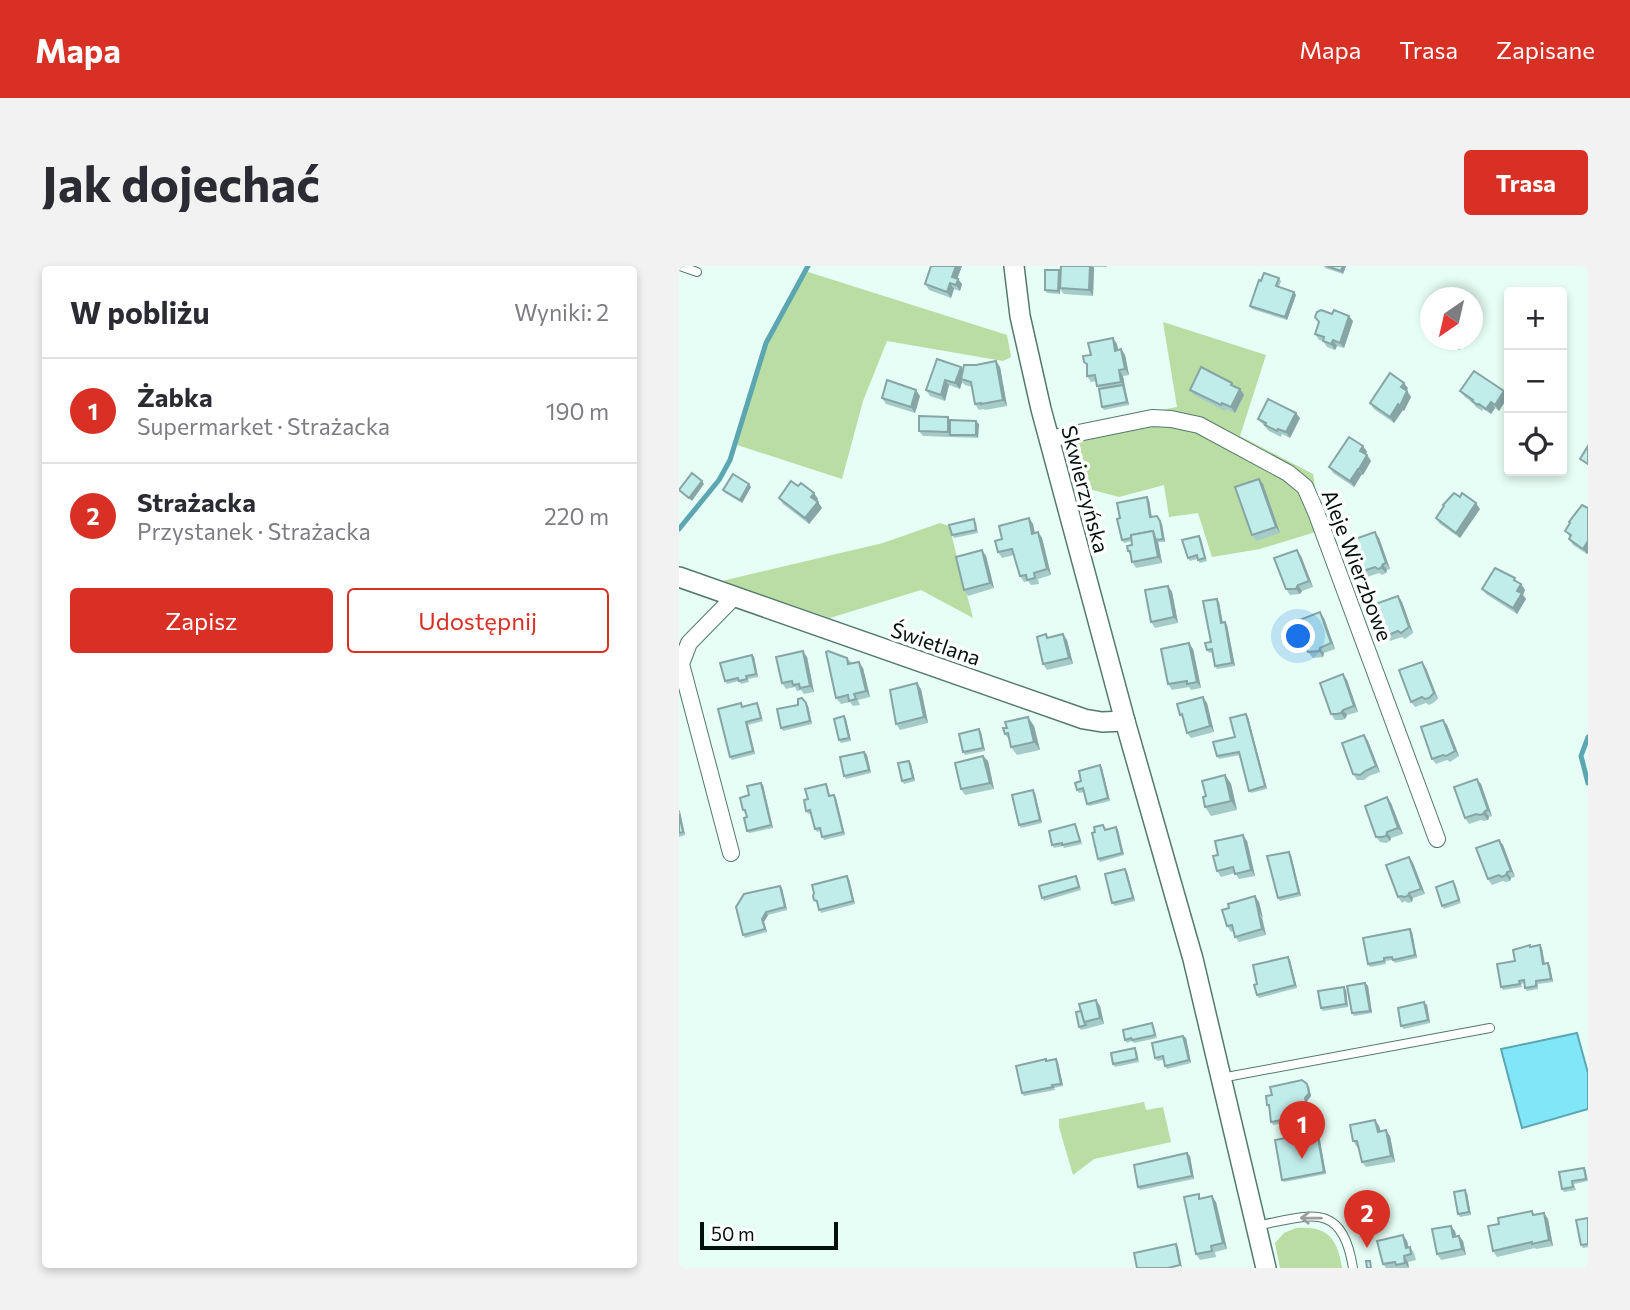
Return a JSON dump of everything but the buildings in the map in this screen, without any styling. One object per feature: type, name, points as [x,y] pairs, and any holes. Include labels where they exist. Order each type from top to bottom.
[{"type":"street","name":"Skwierzyńska","points":[[1014,266],[1020,316],[1049,439],[1193,959],[1266,1268]]},
{"type":"street","name":"Aleje Wierzbowe","points":[[1049,439],[1152,418],[1171,419],[1199,425],[1288,474],[1305,487],[1321,523],[1437,839]]},
{"type":"street","name":"Świetlana","points":[[679,577],[1084,719],[1102,722],[1125,721]]},
{"type":"street","points":[[731,853],[681,664],[689,643],[735,596]]},
{"type":"lane","points":[[680,266],[697,272]]},
{"type":"lane","points":[[1221,1078],[1490,1028]]},
{"type":"lane","points":[[1256,1226],[1311,1216],[1326,1219],[1343,1233],[1353,1268]]},
{"type":"green space","points":[[805,271],[1007,335],[1011,357],[1003,361],[887,341],[863,401],[842,479],[737,445],[766,348]]},
{"type":"green space","points":[[1163,322],[1266,355],[1240,436],[1313,474],[1322,530],[1260,549],[1212,557],[1198,513],[1169,517],[1164,485],[1119,497],[1078,486],[1067,428],[1177,407]]},
{"type":"green space","points":[[940,523],[949,526],[973,618],[921,590],[830,618],[722,581],[883,543]]},
{"type":"green space","points":[[1144,1102],[1146,1110],[1163,1107],[1171,1142],[1094,1159],[1073,1175],[1059,1119]]},
{"type":"green space","points":[[1296,1228],[1316,1229],[1329,1236],[1337,1249],[1342,1268],[1280,1268],[1275,1243],[1284,1233]]},
{"type":"water","points":[[1577,1033],[1588,1073],[1588,1109],[1522,1128],[1501,1049]]},
{"type":"waterway","points":[[679,529],[719,480],[730,460],[766,343],[808,266]]},
{"type":"waterway","points":[[1588,737],[1581,756],[1588,783]]},
{"type":"place","name":"Żabka","points":[[1302,1159]]},
{"type":"place","name":"Strażacka","points":[[1367,1248]]}]
